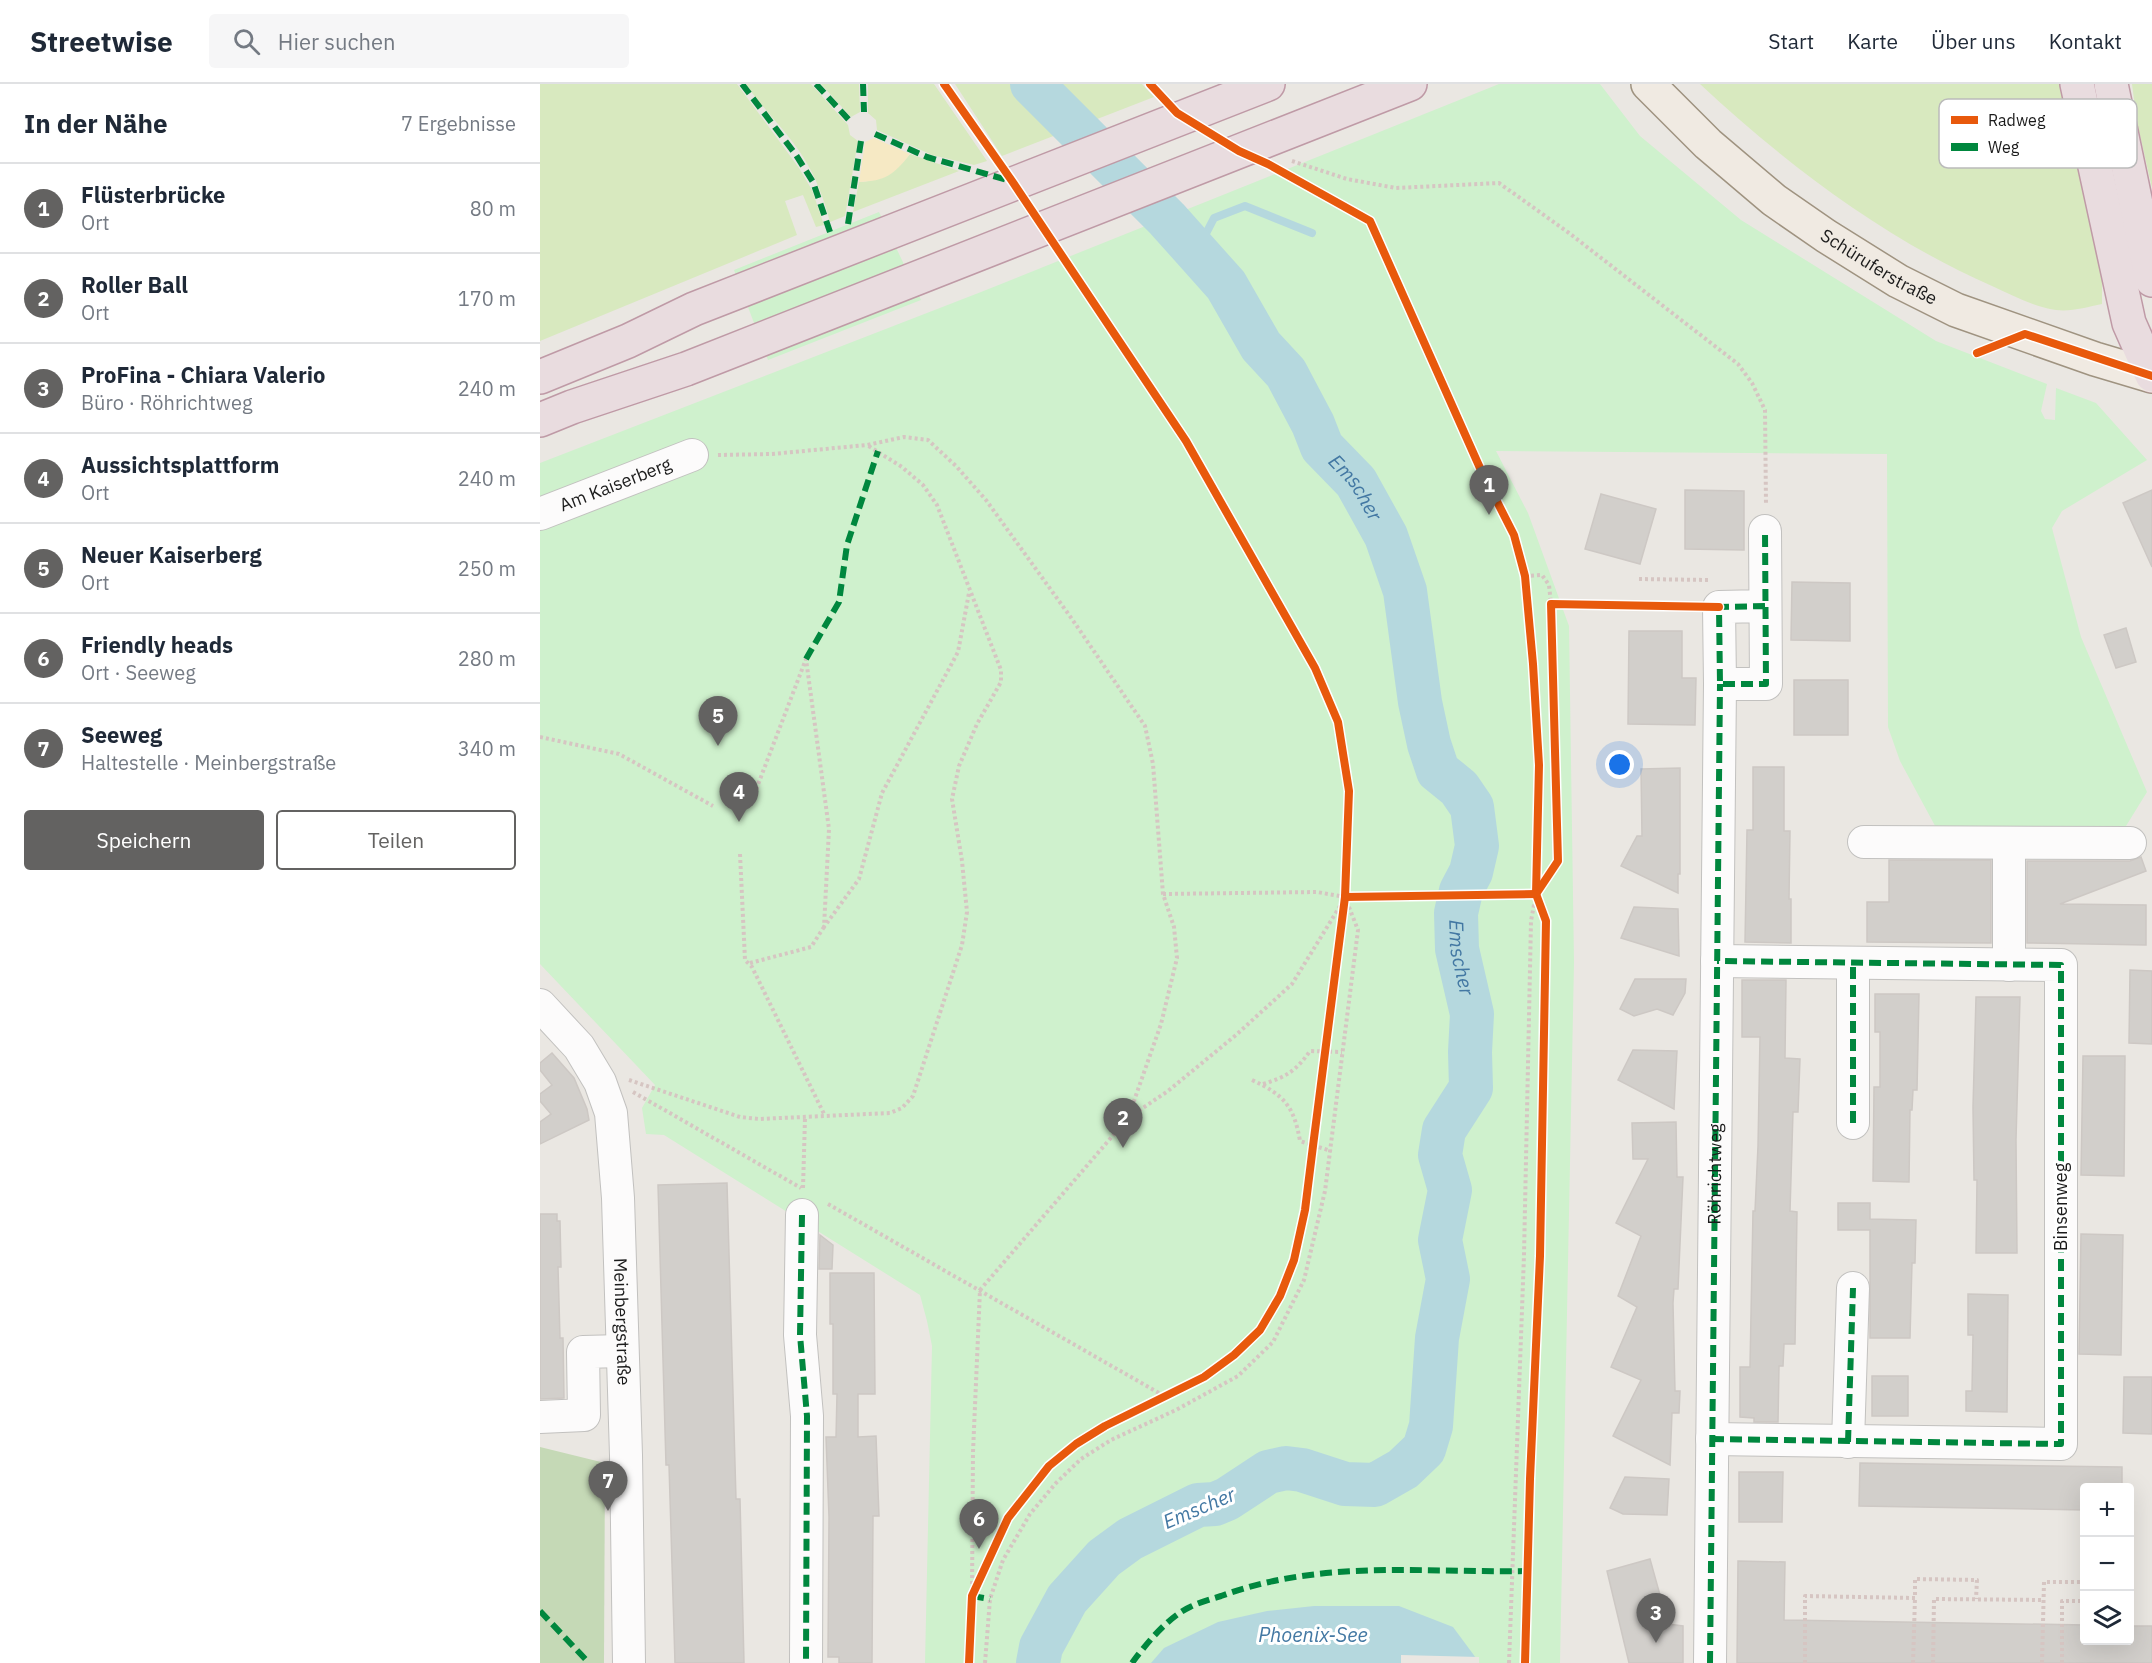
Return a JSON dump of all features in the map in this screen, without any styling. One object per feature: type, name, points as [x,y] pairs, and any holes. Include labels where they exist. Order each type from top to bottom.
[{"type":"highway","points":[[540,377],[628,341],[694,309],[1268,84]]},
{"type":"highway","points":[[540,420],[686,369],[1410,84]]},
{"type":"highway","points":[[2077,84],[2080,99]]},
{"type":"highway","points":[[2111,84],[2114,99]]},
{"type":"highway","points":[[2095,168],[2129,323],[2152,376]]},
{"type":"highway","points":[[2129,168],[2152,280]]},
{"type":"main road","name":"Schüruferstraße","points":[[1648,84],[1708,144],[1774,200],[1898,281],[1956,310],[2095,359],[2152,376]]},
{"type":"street","name":"Am Kaiserberg","points":[[540,514],[693,455]]},
{"type":"street","points":[[1720,684],[1766,684],[1765,531]]},
{"type":"street","name":"Röhrichtweg","points":[[1710,1663],[1719,607],[1765,606]]},
{"type":"street","points":[[1864,842],[2130,843]]},
{"type":"street","points":[[2009,844],[2010,965]]},
{"type":"street","name":"Binsenweg","points":[[1712,1439],[2061,1444],[2061,965],[1717,962]]},
{"type":"street","points":[[1853,963],[1853,1123]]},
{"type":"street","name":"Meinbergstraße","points":[[540,1005],[579,1047],[600,1082],[611,1113],[618,1198],[626,1455],[628,1663]]},
{"type":"street","points":[[803,1203],[800,1335],[807,1416],[806,1663]]},
{"type":"street","points":[[1848,1442],[1852,1288]]},
{"type":"street","points":[[540,1417],[584,1415],[583,1352],[622,1352]]},
{"type":"path","points":[[1290,161],[1347,179],[1396,188],[1498,183],[1569,233],[1738,364],[1752,383],[1765,410],[1765,531]]},
{"type":"path","points":[[693,455],[772,453],[867,445],[904,437],[928,440],[956,466],[986,500],[1072,619],[1145,726],[1153,764],[1163,894],[1174,927],[1177,958],[1161,1024],[1128,1118]]},
{"type":"path","points":[[626,1079],[740,1117],[759,1119],[890,1113],[902,1108],[913,1096],[963,945],[968,912],[952,799],[959,766],[977,724],[1001,682],[1001,670],[937,505],[922,485],[902,467],[867,445]]},
{"type":"path","points":[[1522,566],[1526,587]]},
{"type":"path","points":[[1525,576],[1542,575],[1549,585],[1551,604]]},
{"type":"path","points":[[1640,579],[1710,580],[1710,589]]},
{"type":"path","points":[[750,963],[811,947],[859,879],[882,794],[958,652],[970,593]]},
{"type":"path","points":[[754,795],[806,659],[828,829],[824,927]]},
{"type":"path","points":[[540,737],[620,754],[712,806]]},
{"type":"path","points":[[740,854],[745,960],[750,963],[825,1116]]},
{"type":"path","points":[[1509,1663],[1524,1256],[1531,921],[1536,883]]},
{"type":"path","points":[[1163,894],[1317,892],[1345,897]]},
{"type":"path","points":[[1536,894],[1543,912]]},
{"type":"path","points":[[1343,916],[1345,897]]},
{"type":"path","points":[[985,1663],[990,1599],[1003,1560],[1030,1514],[1056,1483],[1082,1459],[1111,1440],[1176,1410],[1238,1376],[1273,1342],[1304,1280],[1325,1191],[1358,930],[1345,897]]},
{"type":"path","points":[[971,1606],[973,1452],[980,1290],[1128,1118],[1168,1091],[1236,1035],[1292,984],[1345,897]]},
{"type":"path","points":[[1323,1063],[1326,1040]]},
{"type":"path","points":[[1261,1085],[1284,1078],[1300,1065],[1310,1051],[1342,1052]]},
{"type":"path","points":[[1252,1080],[1274,1091],[1289,1107],[1300,1141],[1331,1151]]},
{"type":"path","points":[[631,1091],[647,1102]]},
{"type":"path","points":[[803,1203],[805,1118]]},
{"type":"path","points":[[1312,1156],[1315,1134]]},
{"type":"path","points":[[980,1290],[1166,1397]]},
{"type":"path","points":[[1156,1402],[1175,1392]]},
{"type":"path","points":[[972,1596],[981,1577]]},
{"type":"path","points":[[1913,1663],[1915,1579],[1977,1580],[1976,1599]]},
{"type":"path","points":[[2042,1663],[2044,1582],[2080,1582]]},
{"type":"path","points":[[1805,1663],[1805,1596],[1914,1598]]},
{"type":"path","points":[[1933,1663],[1934,1599],[2043,1600]]},
{"type":"path","points":[[2062,1663],[2062,1600],[2080,1601]]},
{"type":"green space","points":[[540,84],[737,84],[799,168],[812,190],[824,225],[816,227],[803,195],[785,201],[797,235],[540,341]]},
{"type":"green space","points":[[746,84],[811,84],[848,125],[850,135],[858,141],[845,216],[830,222],[819,188],[808,165],[797,147]]},
{"type":"green space","points":[[821,84],[859,84],[860,112],[851,117]]},
{"type":"green space","points":[[868,84],[934,84],[987,161],[974,165],[932,155],[877,130],[876,120],[868,113]]},
{"type":"green space","points":[[955,84],[1142,84],[1154,97],[1002,156]]},
{"type":"green space","points":[[1499,84],[1600,84],[1640,136],[1741,220],[1936,341],[2047,384],[2041,411],[2045,419],[2055,420],[2056,388],[2096,403],[2147,460],[2062,511],[2052,528],[2081,637],[2147,792],[2126,826],[1940,835],[1900,761],[1888,727],[1887,454],[1496,451],[1528,513],[1569,626],[1574,963],[1560,1663],[925,1663],[932,1346],[920,1295],[664,1135],[646,1134],[642,1108],[655,1085],[540,964],[540,463],[981,292]]},
{"type":"green space","points":[[1700,84],[2061,84],[2064,99],[1939,99],[1939,168],[2079,168],[2102,278],[2102,304],[2079,309],[2056,310],[2015,297],[1952,267],[1913,246],[1838,197],[1802,171]]},
{"type":"green space","points":[[2132,84],[2152,84],[2152,188],[2137,122],[2137,99],[2134,99]]},
{"type":"green space","points":[[910,154],[959,171],[853,212],[859,182],[875,180],[888,174]]},
{"type":"green space","points":[[879,212],[921,300],[768,360],[734,270]]},
{"type":"green space","points":[[540,1447],[605,1463],[604,1663],[540,1663]]},
{"type":"sand","points":[[874,138],[910,154],[894,172],[876,180],[859,182],[865,142]]},
{"type":"water","name":"Phoenix-See","points":[[1314,1606],[1399,1606],[1453,1627],[1476,1658],[1476,1663],[1151,1663],[1164,1648],[1218,1622],[1267,1611]]},
{"type":"pier","points":[[1401,1655],[1479,1657],[1479,1663],[1401,1663]]},
{"type":"building","points":[[1685,490],[1744,491],[1744,550],[1685,549]]},
{"type":"building","points":[[2152,490],[2152,567],[2123,503]]},
{"type":"building","points":[[1601,494],[1656,509],[1640,564],[1585,549]]},
{"type":"building","points":[[1792,582],[1850,583],[1850,641],[1791,640]]},
{"type":"building","points":[[2126,628],[2136,662],[2116,668],[2104,635]]},
{"type":"building","points":[[1629,631],[1682,631],[1682,678],[1696,678],[1695,725],[1628,724]]},
{"type":"building","points":[[1794,680],[1848,680],[1848,735],[1794,735]]},
{"type":"building","points":[[1753,767],[1784,767],[1784,831],[1790,831],[1791,943],[1745,942],[1747,830],[1753,830]]},
{"type":"building","points":[[1680,768],[1678,893],[1621,866],[1637,836],[1642,836],[1641,769]]},
{"type":"building","points":[[2141,857],[2146,871],[2060,904],[2146,905],[2146,945],[2027,943],[2027,861],[2130,861]]},
{"type":"building","points":[[1889,860],[1991,860],[1991,943],[1867,942],[1867,902],[1889,902]]},
{"type":"building","points":[[1634,907],[1678,909],[1679,956],[1621,938]]},
{"type":"building","points":[[2130,970],[2152,971],[2152,1044],[2129,1043]]},
{"type":"building","points":[[1635,979],[1686,979],[1685,993],[1673,1015],[1657,1009],[1634,1016],[1620,1009]]},
{"type":"building","points":[[1742,980],[1786,980],[1785,1058],[1800,1059],[1798,1112],[1793,1112],[1790,1211],[1797,1212],[1795,1344],[1784,1344],[1783,1366],[1779,1366],[1778,1422],[1754,1422],[1754,1418],[1740,1417],[1740,1367],[1750,1367],[1760,1037],[1742,1037]]},
{"type":"building","points":[[1875,994],[1919,994],[1917,1090],[1913,1090],[1912,1110],[1910,1110],[1909,1182],[1873,1181],[1874,1087],[1880,1087],[1880,1032],[1875,1032]]},
{"type":"building","points":[[1976,997],[2020,997],[2016,1140],[2017,1253],[1976,1253],[1977,1180],[1974,1180],[1973,1107]]},
{"type":"building","points":[[1633,1050],[1677,1051],[1674,1109],[1618,1080]]},
{"type":"building","points":[[552,1053],[574,1078],[587,1109],[589,1120],[540,1144],[540,1122],[551,1114],[540,1101],[540,1094],[552,1085],[540,1070],[540,1063]]},
{"type":"building","points":[[2083,1056],[2125,1056],[2124,1176],[2081,1175]]},
{"type":"building","points":[[1676,1122],[1677,1177],[1683,1177],[1678,1289],[1674,1289],[1673,1303],[1675,1391],[1680,1391],[1679,1413],[1672,1413],[1670,1465],[1613,1436],[1641,1380],[1611,1367],[1637,1307],[1618,1296],[1641,1236],[1616,1223],[1648,1159],[1633,1159],[1632,1123]]},
{"type":"building","points":[[727,1183],[736,1499],[740,1499],[744,1663],[675,1663],[669,1465],[666,1465],[658,1185]]},
{"type":"building","points":[[1838,1203],[1870,1203],[1870,1219],[1916,1220],[1915,1263],[1912,1263],[1910,1338],[1870,1338],[1870,1230],[1838,1230]]},
{"type":"building","points":[[540,1214],[557,1214],[557,1221],[560,1221],[561,1267],[558,1267],[564,1398],[540,1399]]},
{"type":"building","points":[[2081,1234],[2123,1235],[2121,1355],[2079,1354]]},
{"type":"building","points":[[820,1235],[833,1245],[832,1269],[819,1269]]},
{"type":"building","points":[[830,1273],[874,1273],[875,1394],[858,1394],[858,1437],[876,1436],[879,1516],[873,1516],[872,1663],[839,1663],[839,1657],[828,1657],[829,1517],[826,1437],[836,1437],[837,1394],[833,1394]]},
{"type":"building","points":[[1968,1294],[2008,1295],[2007,1412],[1966,1411],[1966,1391],[1972,1391],[1973,1335],[1968,1335]]},
{"type":"building","points":[[1872,1376],[1908,1376],[1908,1416],[1872,1416]]},
{"type":"building","points":[[2124,1377],[2152,1377],[2152,1434],[2123,1433]]},
{"type":"building","points":[[1860,1463],[2122,1467],[2122,1483],[2080,1483],[2080,1510],[1859,1506]]},
{"type":"building","points":[[1739,1472],[1783,1472],[1782,1522],[1739,1522]]},
{"type":"building","points":[[1625,1477],[1669,1479],[1667,1515],[1623,1514],[1610,1508]]},
{"type":"building","points":[[1650,1559],[1668,1624],[1683,1626],[1683,1663],[1629,1663],[1607,1571]]},
{"type":"building","points":[[1738,1561],[1785,1562],[1784,1620],[2080,1625],[2080,1645],[2134,1645],[2134,1626],[2152,1626],[2152,1663],[1737,1663]]},
{"type":"waterway","name":"Emscher","points":[[1032,84],[1167,219],[1226,285],[1261,346],[1286,373],[1313,424],[1322,447],[1356,482],[1386,536],[1405,591],[1420,702],[1429,744],[1438,771],[1459,788],[1472,807],[1477,846],[1471,872],[1461,891],[1456,913],[1457,949],[1472,1014],[1471,1088],[1444,1130],[1440,1155],[1450,1190],[1440,1240],[1448,1279],[1437,1338],[1431,1426],[1424,1449],[1403,1469],[1375,1485],[1345,1484],[1302,1470],[1286,1468],[1268,1472],[1227,1499],[1215,1504],[1198,1505],[1130,1539],[1104,1558],[1067,1599],[1041,1647],[1038,1663]]},
{"type":"waterway","points":[[1197,251],[1214,218],[1245,206],[1312,233]]},
{"type":"marked path","points":[[742,84],[796,155],[813,182],[830,232]]},
{"type":"marked path","points":[[816,84],[849,120]]},
{"type":"marked path","points":[[863,84],[864,112]]},
{"type":"marked path","points":[[875,134],[927,157],[1011,181]]},
{"type":"marked path","points":[[848,224],[861,141]]},
{"type":"marked path","points":[[806,659],[839,602],[847,545],[878,451]]},
{"type":"marked path","points":[[1765,531],[1766,684],[1720,684],[1719,607],[1765,606]]},
{"type":"marked path","points":[[1710,1663],[1720,684]]},
{"type":"marked path","points":[[1712,1439],[2061,1444],[2061,965],[1717,961]]},
{"type":"marked path","points":[[1853,963],[1853,1123]]},
{"type":"marked path","points":[[802,1215],[800,1335],[807,1416],[806,1663]]},
{"type":"marked path","points":[[1848,1442],[1853,1288]]},
{"type":"marked path","points":[[1132,1663],[1158,1632],[1182,1611],[1202,1602],[1259,1584],[1335,1572],[1373,1570],[1527,1571]]},
{"type":"marked path","points":[[972,1596],[990,1599]]},
{"type":"marked path","points":[[540,1611],[589,1663]]},
{"type":"cycle path","points":[[944,84],[1012,181],[1186,441],[1315,668],[1338,722],[1349,791],[1345,897],[1305,1210],[1294,1260],[1280,1296],[1260,1330],[1234,1355],[1204,1377],[1105,1426],[1076,1444],[1049,1466],[1008,1518],[972,1596],[969,1663]]},
{"type":"cycle path","points":[[1150,84],[1177,113],[1239,151],[1268,164],[1370,221],[1480,468],[1514,535],[1525,576],[1539,765],[1536,894],[1546,921],[1540,1256],[1525,1663]]},
{"type":"cycle path","points":[[1977,353],[2025,334],[2152,376]]},
{"type":"cycle path","points":[[1536,894],[1558,861],[1551,604],[1719,607]]},
{"type":"cycle path","points":[[1345,897],[1536,894]]},
{"type":"place","name":"Flüsterbrücke","points":[[1489,515]]},
{"type":"place","name":"Neuer Kaiserberg","points":[[718,746]]},
{"type":"place","name":"Aussichtsplattform","points":[[739,822]]},
{"type":"place","name":"Roller Ball","points":[[1123,1148]]},
{"type":"place","name":"Seeweg","points":[[608,1511]]},
{"type":"place","name":"Friendly heads","points":[[979,1549]]},
{"type":"place","name":"ProFina - Chiara Valerio","points":[[1656,1643]]}]
